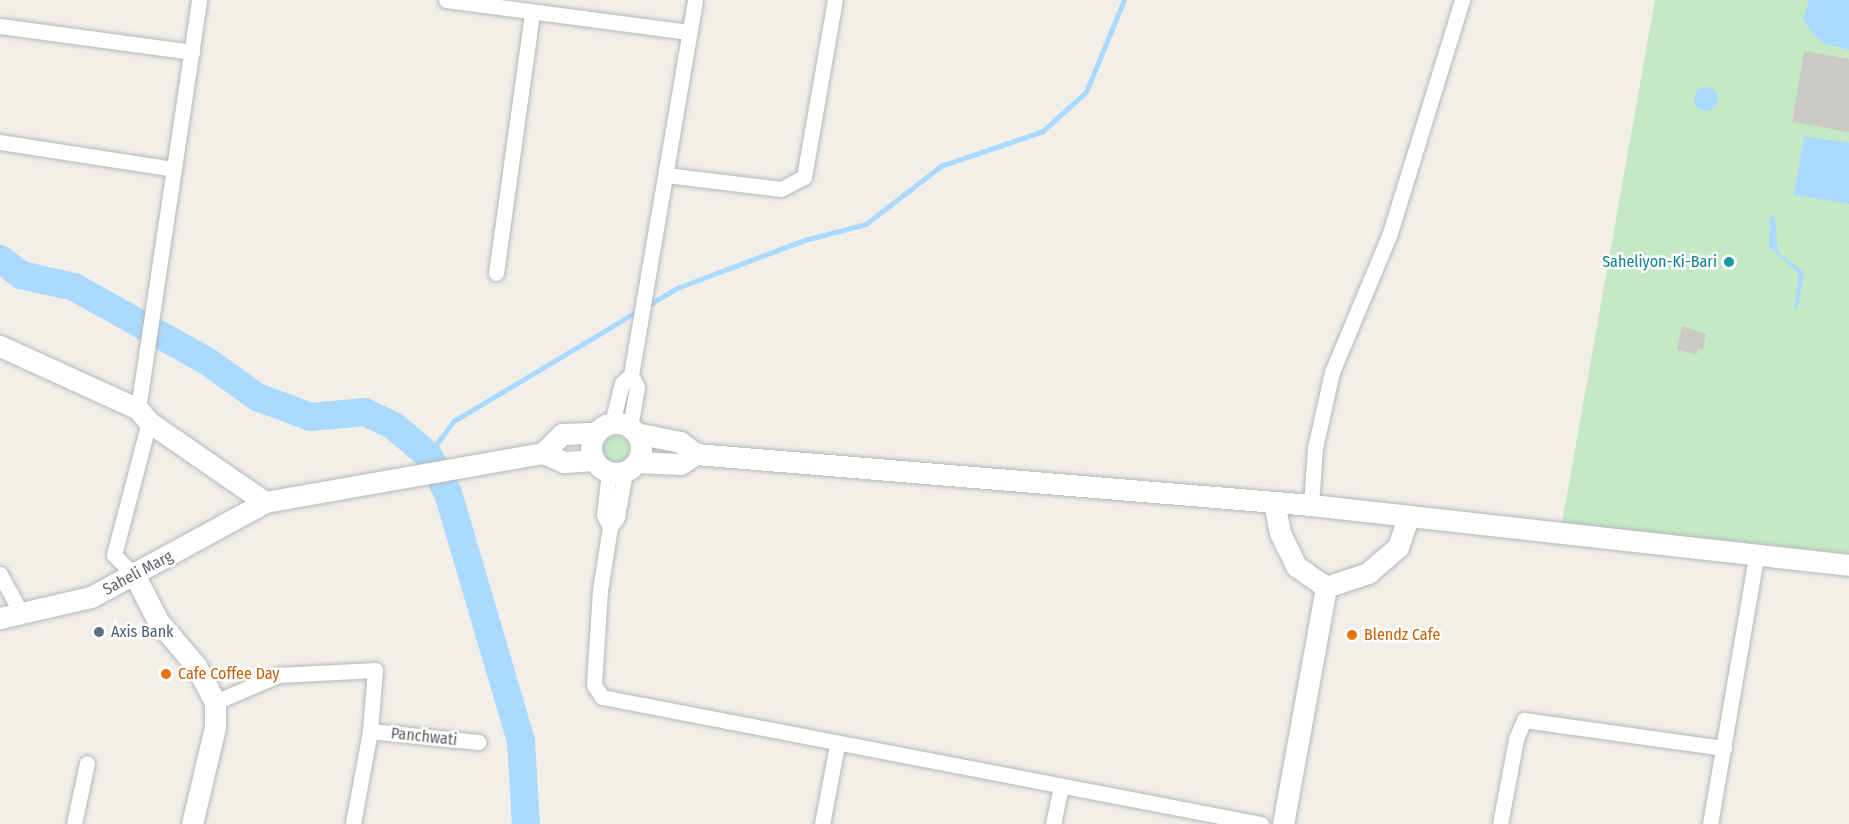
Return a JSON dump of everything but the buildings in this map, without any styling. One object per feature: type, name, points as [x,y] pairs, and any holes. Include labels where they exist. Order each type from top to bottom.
[{"type":"main road","points":[[0,346],[142,408],[265,502]]},
{"type":"main road","points":[[616,466],[642,447],[619,429]]},
{"type":"main road","points":[[616,466],[591,446],[619,429]]},
{"type":"main road","points":[[696,454],[680,464],[616,466],[564,462],[543,453],[562,434],[619,429],[680,442],[696,454],[1311,505],[1408,518],[1757,553],[1849,565]]},
{"type":"main road","name":"Saheli Marg","points":[[0,618],[91,597],[135,576],[265,502],[479,462],[543,453]]},
{"type":"main road","points":[[1274,502],[1280,533],[1296,566],[1326,587]]},
{"type":"main road","points":[[1326,587],[1368,573],[1398,547],[1408,518]]},
{"type":"main road","points":[[135,576],[158,621],[196,666],[215,702],[215,727],[192,824]]},
{"type":"main road","points":[[1284,824],[1326,587]]},
{"type":"street","points":[[135,576],[114,555],[142,408],[199,0]]},
{"type":"street","points":[[446,0],[532,14],[689,32]]},
{"type":"street","points":[[619,429],[637,387],[631,375],[695,0]]},
{"type":"street","points":[[666,175],[781,189],[804,177],[835,0]]},
{"type":"street","points":[[1311,505],[1315,448],[1332,372],[1389,236],[1462,0]]},
{"type":"street","points":[[496,273],[532,14]]},
{"type":"street","points":[[0,26],[192,52]]},
{"type":"street","points":[[0,142],[174,169]]},
{"type":"street","points":[[616,466],[617,517],[610,527],[600,590],[594,684],[602,697],[837,745],[1261,824]]},
{"type":"street","points":[[1710,824],[1757,553]]},
{"type":"street","points":[[0,574],[21,613]]},
{"type":"street","name":"Panchwati","points":[[215,702],[279,675],[375,670],[370,731],[353,824]]},
{"type":"street","points":[[1500,824],[1516,739],[1524,720],[1724,748]]},
{"type":"street","name":"Panchwati","points":[[370,731],[478,742]]},
{"type":"street","points":[[822,824],[837,745]]},
{"type":"street","points":[[74,824],[87,764]]},
{"type":"street","points":[[1053,824],[1061,786]]},
{"type":"green space","name":"Saheliyon-Ki-Bari","points":[[1655,0],[1849,0],[1849,554],[1562,523]]},
{"type":"green space","points":[[616,436],[625,440],[629,449],[625,458],[616,462],[607,458],[603,449],[607,440]]},
{"type":"water","points":[[1809,0],[1849,0],[1849,50],[1823,43],[1812,33],[1803,19]]},
{"type":"water","points":[[1706,87],[1715,90],[1718,99],[1715,108],[1706,111],[1697,108],[1694,99],[1697,90]]},
{"type":"water","points":[[1804,136],[1849,143],[1849,204],[1794,195]]},
{"type":"water","points":[[1770,216],[1775,217],[1778,252],[1804,272],[1798,309],[1794,309],[1799,274],[1769,247]]},
{"type":"waterway","points":[[648,305],[677,288],[805,240],[866,224],[941,166],[1043,131],[1086,92],[1124,0]]},
{"type":"waterway","points":[[0,259],[21,275],[74,287],[207,361],[257,397],[311,417],[365,412],[394,426],[428,455],[448,493],[521,741],[526,824]]},
{"type":"waterway","points":[[428,455],[454,421],[638,311]]},
{"type":"place","name":"Saheliyon-Ki-Bari","points":[[1729,262]]},
{"type":"place","name":"Axis Bank","points":[[99,632]]},
{"type":"place","name":"Blendz Cafe","points":[[1352,635]]},
{"type":"place","name":"Cafe Coffee Day","points":[[166,674]]}]
